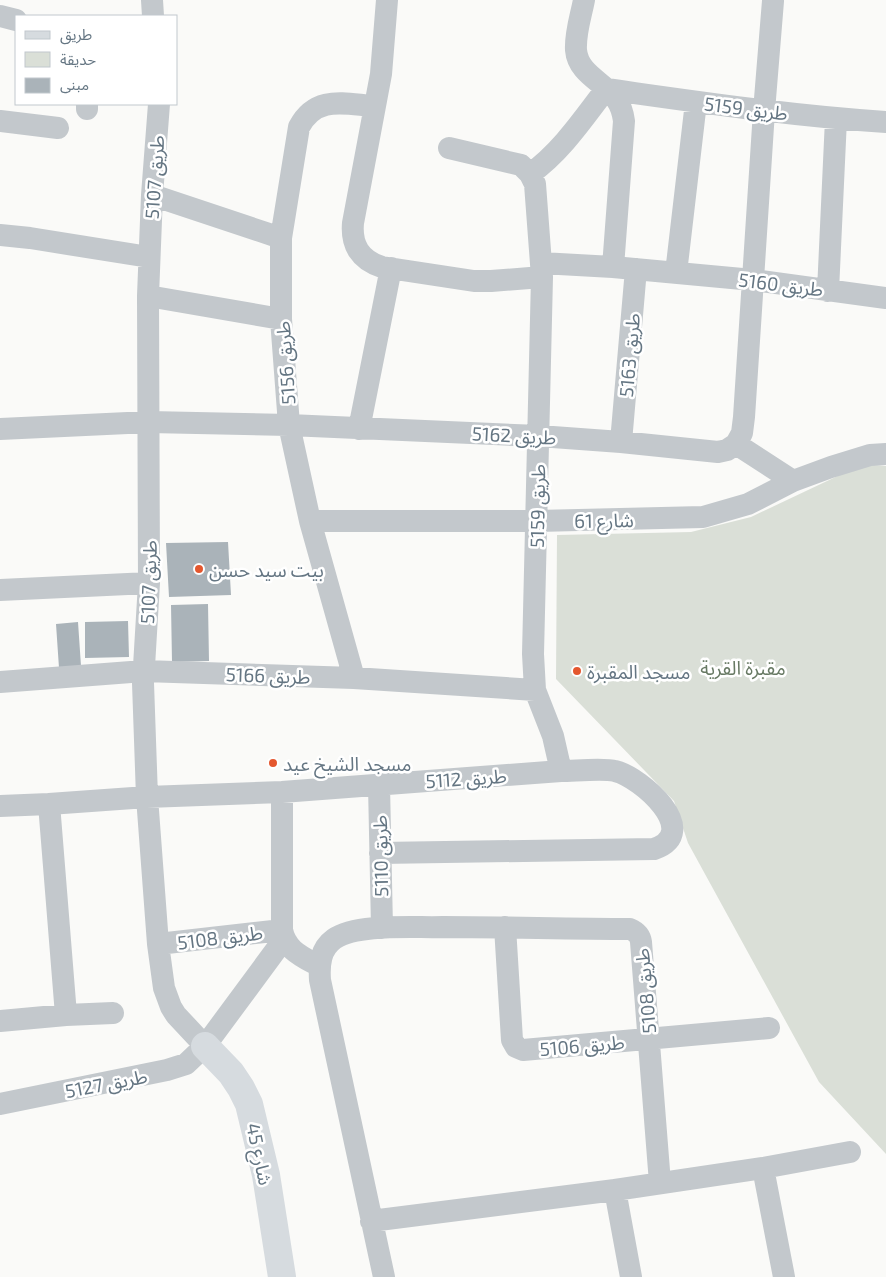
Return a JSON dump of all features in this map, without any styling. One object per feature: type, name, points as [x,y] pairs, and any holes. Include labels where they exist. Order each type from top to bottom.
[{"type":"street","points":[[152,0],[153,15]]},
{"type":"street","points":[[387,0],[381,74],[352,232],[354,242],[358,251],[372,264],[474,281],[491,281],[541,270],[613,267],[624,121],[622,108],[615,98],[582,68],[576,52],[577,33],[584,0]]},
{"type":"street","points":[[773,1],[744,417],[742,433],[736,444],[793,481]]},
{"type":"street","points":[[0,16],[15,20]]},
{"type":"street","points":[[449,148],[509,161],[521,166],[530,174],[542,165],[565,141],[606,89]]},
{"type":"street","name":"طريق 5159","points":[[606,89],[764,111],[836,119],[886,122]]},
{"type":"street","points":[[676,273],[696,102]]},
{"type":"street","name":"طريق 5156","points":[[354,678],[310,521],[289,425],[281,319],[281,238],[299,127],[304,117],[322,105],[332,103],[374,106]]},
{"type":"street","name":"طريق 5107","points":[[159,105],[152,195],[148,296],[149,583],[143,696],[147,797],[158,944],[164,988],[171,1007],[205,1046]]},
{"type":"street","points":[[828,291],[836,119]]},
{"type":"street","points":[[0,121],[58,128]]},
{"type":"street","name":"طريق 5159","points":[[530,174],[535,184],[541,270],[533,654],[535,690],[552,736],[561,771]]},
{"type":"street","points":[[152,195],[281,238]]},
{"type":"street","points":[[0,236],[30,238],[149,257]]},
{"type":"street","name":"طريق 5160","points":[[613,267],[753,280],[886,298]]},
{"type":"street","points":[[359,429],[391,268]]},
{"type":"street","name":"طريق 5163","points":[[621,442],[636,269]]},
{"type":"street","points":[[148,296],[281,319]]},
{"type":"street","name":"طريق 5162","points":[[0,429],[149,422],[289,425],[539,436],[718,452],[727,450],[736,444]]},
{"type":"street","name":"شارع 61","points":[[310,521],[537,521],[704,517],[748,504],[793,481],[831,466],[863,457],[886,454]]},
{"type":"street","points":[[0,590],[149,583]]},
{"type":"street","name":"طريق 5166","points":[[0,682],[144,671],[354,678],[535,690]]},
{"type":"street","name":"طريق 5112","points":[[0,806],[147,797],[282,792],[561,771],[615,770],[637,782],[653,796],[671,818],[674,828],[671,838],[664,845],[654,848],[380,853]]},
{"type":"street","name":"طريق 5110","points":[[378,785],[382,928]]},
{"type":"street","points":[[282,792],[283,934],[289,947],[319,966]]},
{"type":"street","points":[[49,804],[66,1015]]},
{"type":"street","points":[[384,1277],[319,966],[323,952],[334,940],[349,933],[382,928],[505,927]]},
{"type":"street","name":"طريق 5108","points":[[505,927],[630,929],[640,936],[660,1183]]},
{"type":"street","name":"طريق 5106","points":[[505,927],[510,1032],[516,1047],[523,1050],[769,1028]]},
{"type":"street","name":"طريق 5108","points":[[158,944],[283,934]]},
{"type":"street","name":"طريق 5127","points":[[0,1104],[177,1068],[194,1058],[205,1046],[283,934]]},
{"type":"street","points":[[0,1021],[113,1013]]},
{"type":"street","name":"شارع 45","points":[[205,1046],[232,1073],[249,1104],[266,1175],[282,1277]]},
{"type":"street","points":[[371,1221],[616,1190],[763,1168],[850,1152]]},
{"type":"street","points":[[763,1168],[784,1277]]},
{"type":"street","points":[[616,1190],[630,1277]]},
{"type":"green space","name":"مقبرة القرية","points":[[863,464],[886,466],[886,1154],[819,1082],[688,843],[674,801],[556,679],[557,535],[691,532],[751,517]]},
{"type":"building","name":"بيت سيد حسن","points":[[228,542],[231,595],[169,597],[166,543]]},
{"type":"building","points":[[208,604],[209,661],[172,662],[171,605]]},
{"type":"building","points":[[128,621],[129,657],[85,658],[85,622]]},
{"type":"building","points":[[78,622],[81,666],[59,668],[56,624]]},
{"type":"place","name":"بيت سيد حسن","points":[[199,569]]},
{"type":"place","name":"مسجد المقبرة","points":[[577,671]]},
{"type":"place","name":"مسجد الشيخ عيد","points":[[273,763]]}]
